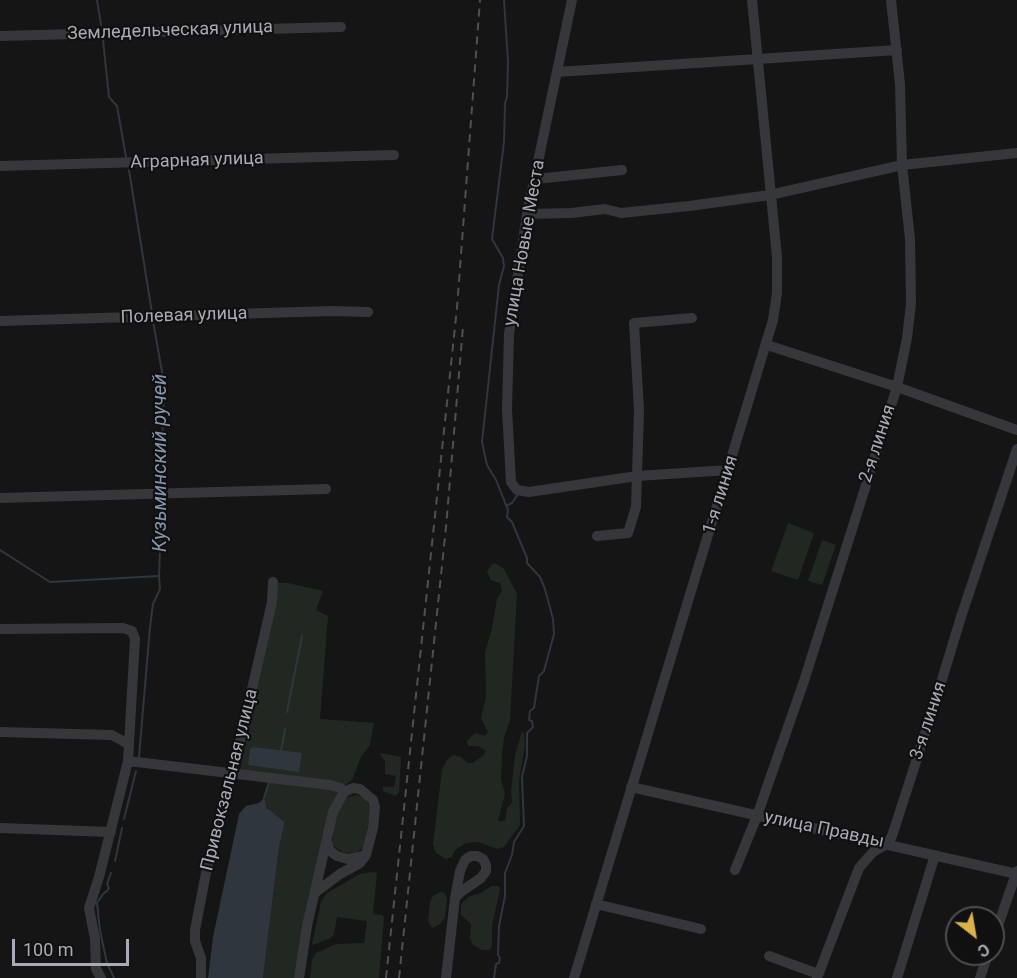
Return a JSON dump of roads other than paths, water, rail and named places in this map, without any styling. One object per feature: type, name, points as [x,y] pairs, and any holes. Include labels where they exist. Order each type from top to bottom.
[{"type":"street","name":"улица Новые Места","points":[[572,0],[527,214],[509,334],[507,409],[511,482],[517,490],[529,492],[637,476]]},
{"type":"street","name":"1-я линия","points":[[574,978],[767,345],[777,293],[777,257],[752,0]]},
{"type":"street","name":"2-я линия","points":[[735,870],[757,816],[804,681],[897,387],[908,338],[911,304],[910,239],[902,165],[897,50],[891,0]]},
{"type":"street","name":"Земледельческая улица","points":[[0,36],[340,27]]},
{"type":"street","points":[[557,72],[759,61],[897,50]]},
{"type":"street","points":[[527,214],[572,213],[605,208],[621,213],[770,195],[902,165],[1017,153]]},
{"type":"street","name":"Аграрная улица","points":[[0,166],[394,155]]},
{"type":"street","points":[[536,179],[622,170]]},
{"type":"street","name":"Полевая улица","points":[[0,321],[332,311],[368,312]]},
{"type":"street","points":[[597,536],[628,533],[636,507],[639,410],[634,323],[692,318]]},
{"type":"street","points":[[767,345],[1017,429]]},
{"type":"street","name":"3-я линия","points":[[818,976],[859,868],[873,852],[887,844],[892,836],[1017,449]]},
{"type":"street","points":[[637,476],[729,470]]},
{"type":"street","points":[[0,498],[326,489]]},
{"type":"street","name":"Привокзальная улица","points":[[201,978],[201,958],[195,941],[195,930],[272,602],[273,582]]},
{"type":"street","points":[[0,629],[123,628],[132,632],[135,639],[128,761],[89,908],[95,939],[96,969],[101,978]]},
{"type":"street","points":[[0,732],[112,735],[128,744]]},
{"type":"street","points":[[128,761],[330,785],[341,788],[344,792]]},
{"type":"street","name":"улица Правды","points":[[631,786],[1017,873]]},
{"type":"street","points":[[299,978],[307,926],[333,812],[344,792],[353,788],[360,789],[373,800],[375,807],[373,828],[366,855],[360,863],[334,877],[316,892]]},
{"type":"street","points":[[0,828],[111,832]]},
{"type":"street","points":[[327,842],[330,851],[348,860],[366,855]]},
{"type":"street","points":[[897,978],[935,855]]},
{"type":"street","points":[[1005,906],[1017,873]]},
{"type":"street","points":[[446,978],[455,898]]},
{"type":"street","points":[[596,904],[701,929]]},
{"type":"street","points":[[769,956],[818,976]]},
{"type":"waterway","name":"Кузьминский ручей","points":[[97,0],[101,25]]},
{"type":"waterway","points":[[494,978],[496,964],[499,963],[500,958],[498,955],[499,926],[505,896],[505,873],[514,842],[524,826],[522,777],[527,756],[527,733],[533,727],[532,721],[529,720],[530,711],[534,708],[539,676],[544,671],[554,634],[553,619],[545,589],[540,577],[527,563],[512,522],[507,517],[508,510],[496,480],[487,465],[482,442],[499,285],[504,266],[503,258],[492,239],[507,97],[508,61],[504,0]]},
{"type":"waterway","name":"Кузьминский ручей","points":[[103,40],[109,97],[117,106],[126,157]]},
{"type":"waterway","name":"Кузьминский ручей","points":[[129,170],[152,313]]},
{"type":"waterway","name":"Кузьминский ручей","points":[[153,321],[164,383],[161,489]]},
{"type":"waterway","points":[[506,506],[512,503],[518,494]]},
{"type":"waterway","name":"Кузьминский ручей","points":[[139,757],[150,627],[153,604],[160,589],[162,497]]},
{"type":"waterway","points":[[0,550],[50,582],[159,576]]},
{"type":"waterway","points":[[287,712],[302,636]]},
{"type":"waterway","points":[[281,752],[285,729]]},
{"type":"waterway","name":"Кузьминский ручей","points":[[124,819],[136,771]]},
{"type":"waterway","points":[[264,798],[269,782]]},
{"type":"waterway","name":"Кузьминский ручей","points":[[115,861],[122,828]]},
{"type":"waterway","name":"Кузьминский ручей","points":[[111,873],[107,884],[109,888],[97,903],[107,963],[114,978]]},
{"type":"railway","points":[[386,978],[457,308],[480,0]]},
{"type":"railway","points":[[399,978],[446,527],[463,327]]}]
